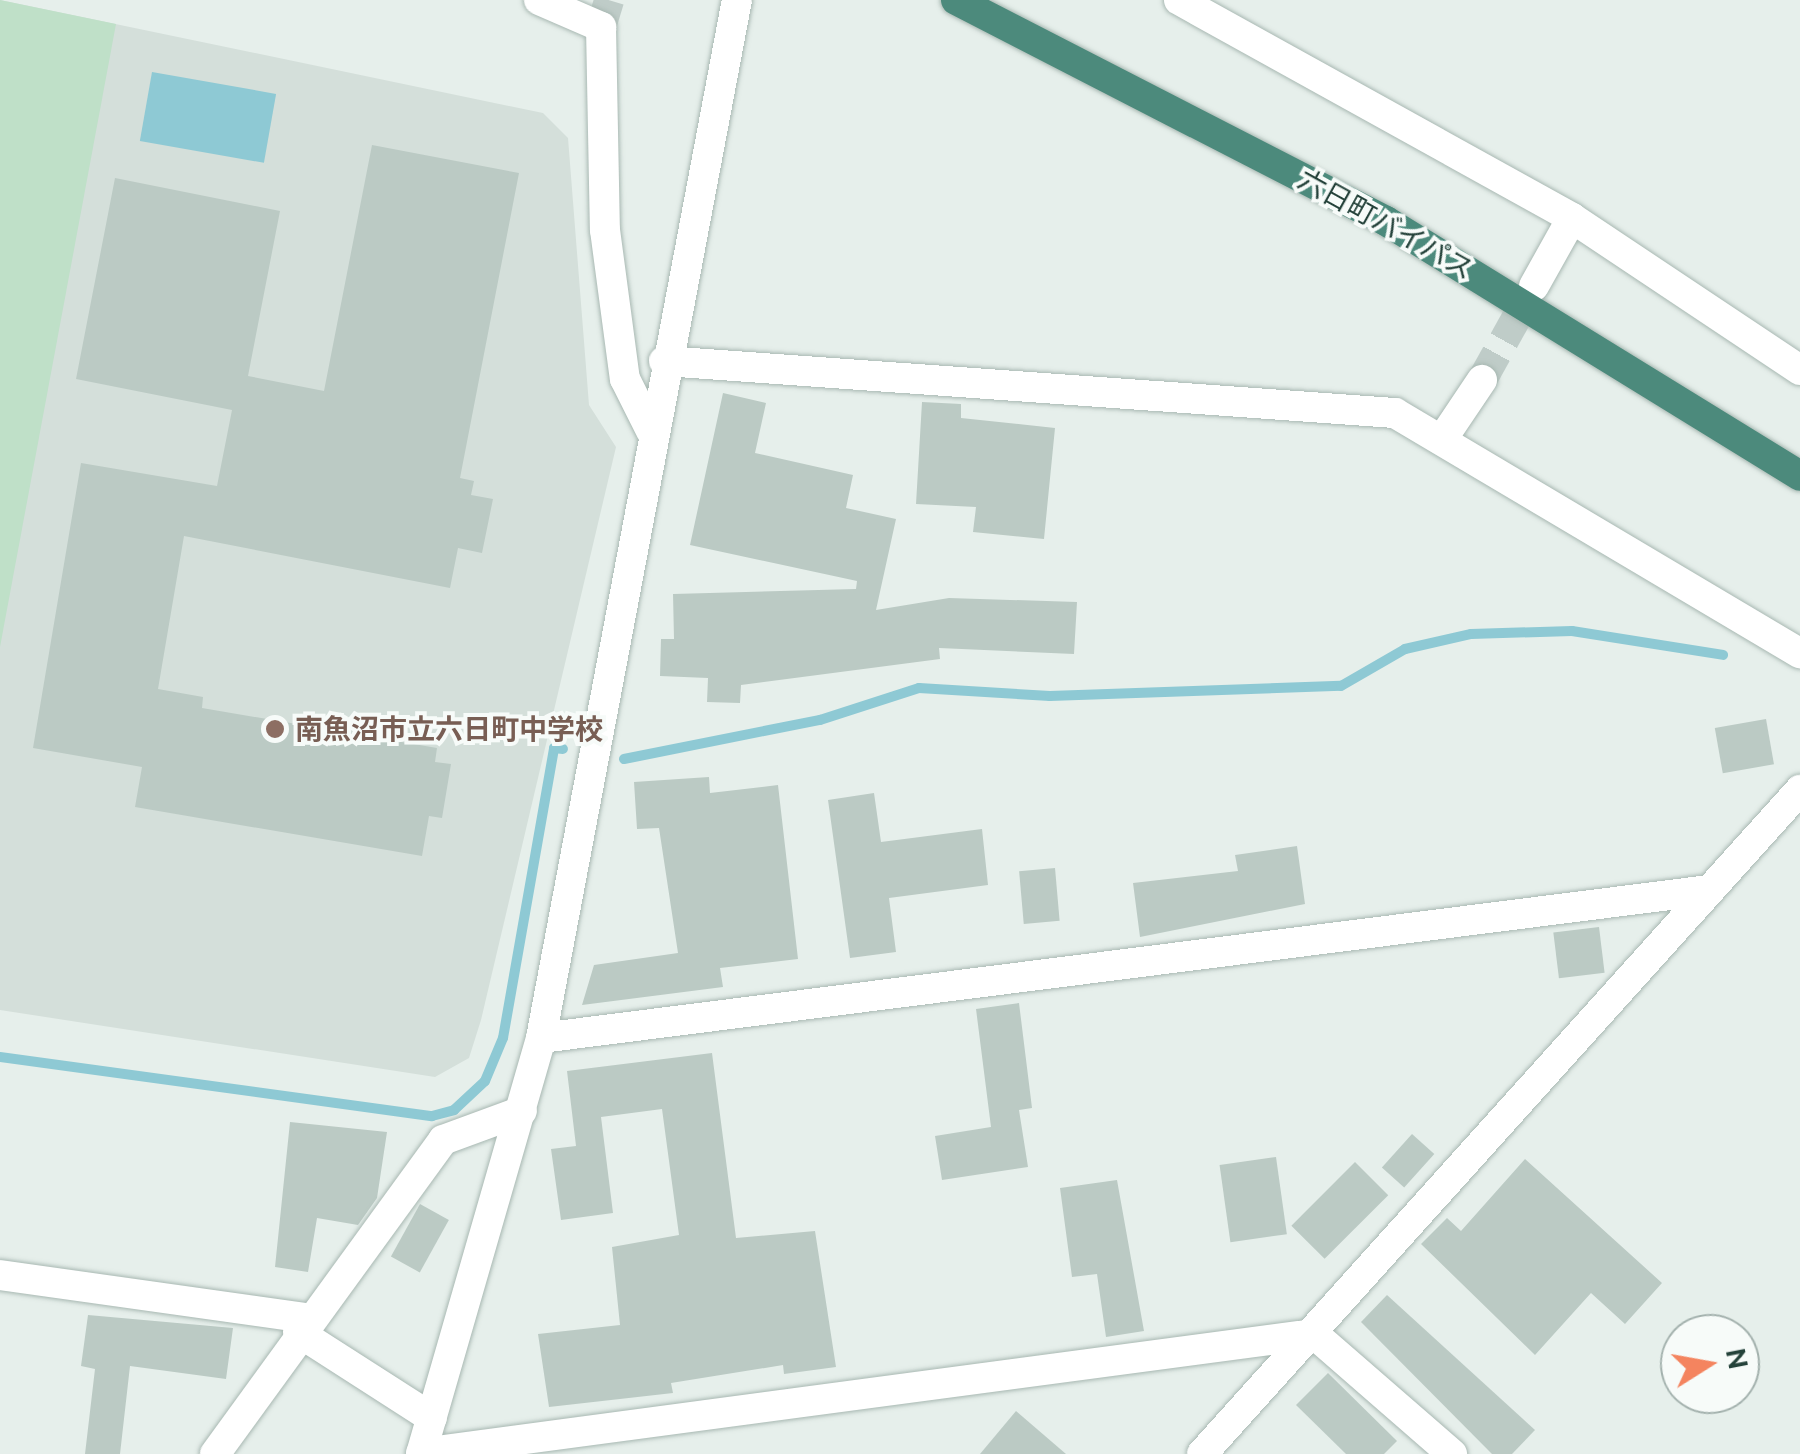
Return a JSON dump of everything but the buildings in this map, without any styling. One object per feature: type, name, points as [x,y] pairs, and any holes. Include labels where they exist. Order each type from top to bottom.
[{"type":"highway","name":"六日町バイパス","points":[[956,0],[1386,221],[1800,476]]},
{"type":"street","points":[[539,0],[601,27],[605,230],[625,379],[651,431]]},
{"type":"street","points":[[737,0],[664,361],[541,1038],[422,1454],[1314,1334],[1452,1454]]},
{"type":"street","points":[[1180,0],[1572,218],[1800,370]]},
{"type":"street","points":[[1534,286],[1572,218]]},
{"type":"street","points":[[664,361],[1395,412],[1800,653]]},
{"type":"street","points":[[1443,438],[1482,380]]},
{"type":"street","points":[[1202,1454],[1710,890],[1798,798]]},
{"type":"street","points":[[541,1038],[1710,890]]},
{"type":"street","points":[[215,1454],[302,1325],[443,1140],[522,1111]]},
{"type":"street","points":[[0,1274],[302,1325],[432,1418]]},
{"type":"shaded area","name":"南魚沼市立六日町中学校","points":[[0,0],[543,113],[568,138],[589,405],[616,447],[481,1020],[469,1058],[435,1077],[0,1010]]},
{"type":"green space","points":[[0,0],[116,24],[0,647]]},
{"type":"water","points":[[152,72],[276,94],[264,163],[140,141]]},
{"type":"waterway","points":[[624,759],[820,720],[919,688],[1050,696],[1341,686],[1405,649],[1471,634],[1572,631],[1723,655]]},
{"type":"waterway","points":[[0,1057],[432,1116],[454,1110],[485,1081],[503,1038],[554,748],[563,749]]},
{"type":"tunnel","points":[[601,27],[609,0]]},
{"type":"tunnel","points":[[1482,380],[1534,286]]},
{"type":"place","name":"南魚沼市立六日町中学校","points":[[275,729]]}]
